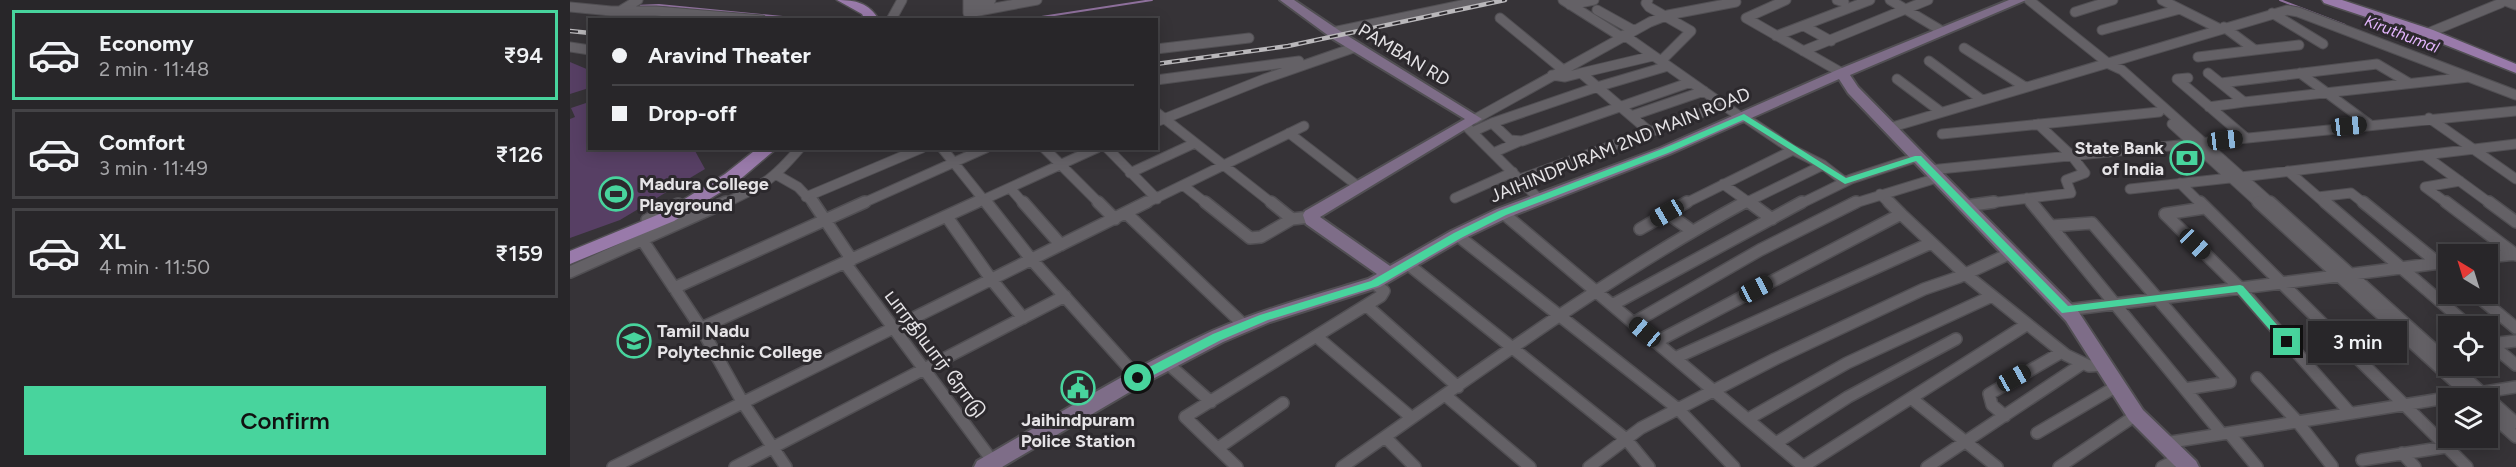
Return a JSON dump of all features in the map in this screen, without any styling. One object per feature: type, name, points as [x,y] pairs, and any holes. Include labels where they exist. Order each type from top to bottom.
[{"type":"main road","points":[[844,0],[867,11],[871,18]]},
{"type":"main road","points":[[2337,1],[2428,33],[2516,69]]},
{"type":"main road","points":[[570,265],[638,234],[664,219],[731,178],[766,150]]},
{"type":"main road","points":[[570,257],[664,219]]},
{"type":"street","points":[[892,18],[902,0]]},
{"type":"street","points":[[991,0],[968,2],[968,13],[1037,0]]},
{"type":"street","name":"PAMBAN RD","points":[[1286,0],[1470,125]]},
{"type":"street","points":[[1449,0],[1458,6]]},
{"type":"street","points":[[1333,32],[1485,0]]},
{"type":"street","points":[[1566,2],[1594,0]]},
{"type":"street","points":[[1470,125],[1492,123],[1597,87],[1661,61],[1690,32],[1649,7],[1646,3],[1648,0]]},
{"type":"street","points":[[1786,0],[1746,18],[1842,73],[1852,90],[2066,310],[2104,365],[2108,391],[2131,418],[2165,444],[2174,463]]},
{"type":"street","points":[[1776,36],[1870,0]]},
{"type":"street","points":[[1890,0],[1942,30]]},
{"type":"street","points":[[1803,51],[1928,0]]},
{"type":"street","points":[[2074,12],[2113,0]]},
{"type":"street","points":[[2162,0],[2222,28],[2255,50]]},
{"type":"street","points":[[2428,33],[2501,3],[2503,0],[2516,5]]},
{"type":"street","points":[[620,11],[638,1]]},
{"type":"street","points":[[1841,1],[1854,8]]},
{"type":"street","points":[[1566,2],[1622,35],[1793,150],[1852,180]]},
{"type":"street","points":[[1184,186],[1253,239],[1261,237],[1292,219],[1310,217],[1622,35],[1663,17],[1736,2]]},
{"type":"street","points":[[2024,2],[2109,64],[2159,112],[2199,143]]},
{"type":"street","name":"JAIHINDPURAM 2ND MAIN ROAD","points":[[991,465],[1166,362],[1264,317],[1374,283],[1409,265],[1457,235],[1503,213],[1665,151],[1942,30],[2024,2]]},
{"type":"street","points":[[570,7],[738,18]]},
{"type":"street","points":[[2102,30],[2180,9]]},
{"type":"street","points":[[1597,10],[1633,30]]},
{"type":"street","points":[[1889,128],[2287,10],[2298,12],[2516,95]]},
{"type":"street","points":[[2272,13],[2324,44]]},
{"type":"street","points":[[1500,18],[1562,69]]},
{"type":"street","points":[[1804,26],[1831,41]]},
{"type":"street","points":[[1158,49],[1249,38]]},
{"type":"street","points":[[2198,57],[2299,45]]},
{"type":"street","points":[[570,47],[588,50]]},
{"type":"street","points":[[1159,118],[1356,47]]},
{"type":"street","points":[[1964,48],[2025,87]]},
{"type":"street","points":[[1158,80],[1322,58]]},
{"type":"street","points":[[1552,75],[1565,77],[1661,61]]},
{"type":"street","points":[[1929,61],[1982,100]]},
{"type":"street","points":[[2109,64],[2122,70],[2466,388]]},
{"type":"street","points":[[2221,82],[2377,64],[2409,83]]},
{"type":"street","points":[[1581,73],[1650,132]]},
{"type":"street","points":[[2208,73],[2244,102]]},
{"type":"street","points":[[2300,73],[2369,124]]},
{"type":"street","points":[[2209,107],[2472,77]]},
{"type":"street","points":[[2188,78],[2177,79],[2246,138]]},
{"type":"street","points":[[1896,80],[1941,112]]},
{"type":"street","points":[[1493,153],[1518,142],[1691,82]]},
{"type":"street","points":[[1631,116],[1704,91]]},
{"type":"street","points":[[1455,198],[1725,105]]},
{"type":"street","points":[[1634,322],[1755,253],[1838,210],[1934,174],[2072,156],[2369,124],[2516,111]]},
{"type":"street","points":[[1942,134],[2159,112]]},
{"type":"street","points":[[1159,118],[1224,165],[1292,219]]},
{"type":"street","points":[[2429,118],[2516,179]]},
{"type":"street","points":[[1492,123],[1510,140],[1518,142]]},
{"type":"street","points":[[1965,206],[2071,193],[2066,180],[2085,173],[2072,156],[2038,124]]},
{"type":"street","points":[[1470,125],[1493,153],[1538,198]]},
{"type":"street","points":[[613,467],[892,327],[1304,126]]},
{"type":"street","points":[[1289,133],[1359,187]]},
{"type":"street","points":[[1131,173],[1195,143]]},
{"type":"street","points":[[2130,189],[2516,144]]},
{"type":"street","points":[[570,257],[688,199],[737,168],[759,150]]},
{"type":"street","points":[[570,272],[739,198],[777,175],[798,150]]},
{"type":"street","points":[[806,196],[917,150]]},
{"type":"street","points":[[943,150],[982,201],[1031,259],[1138,378]]},
{"type":"street","points":[[674,288],[982,150]]},
{"type":"street","points":[[1046,150],[1115,219]]},
{"type":"street","points":[[701,328],[1093,150]]},
{"type":"street","points":[[1109,150],[1158,199]]},
{"type":"street","points":[[1640,229],[1723,183],[1793,150]]},
{"type":"street","points":[[2424,155],[2516,222]]},
{"type":"street","points":[[1612,305],[1772,219],[1852,180],[1918,158]]},
{"type":"street","points":[[1342,467],[1595,290],[1691,230],[1746,200],[1822,165]]},
{"type":"street","points":[[2288,171],[2457,316]]},
{"type":"street","name":"பாரதியார் ரோடு","points":[[777,175],[787,177],[806,196],[824,220],[892,327],[991,465]]},
{"type":"street","points":[[2236,177],[2256,201],[2438,354]]},
{"type":"street","points":[[2460,181],[2425,187],[2516,254]]},
{"type":"street","points":[[1723,183],[1772,219]]},
{"type":"street","points":[[2180,183],[2438,439]]},
{"type":"street","points":[[1010,188],[1061,245]]},
{"type":"street","points":[[2318,198],[2351,193],[2438,261]]},
{"type":"street","points":[[1877,195],[1962,276],[2078,367]]},
{"type":"street","points":[[2027,198],[2185,389],[2257,467]]},
{"type":"street","points":[[2204,208],[2165,214],[2240,288],[2350,413]]},
{"type":"street","points":[[1126,213],[1245,326]]},
{"type":"street","points":[[1503,213],[1748,419],[1798,465],[1911,398],[2024,326]]},
{"type":"street","points":[[1667,213],[1691,230]]},
{"type":"street","points":[[1656,342],[1898,215]]},
{"type":"street","points":[[946,217],[991,279],[1023,318]]},
{"type":"street","points":[[1310,217],[1391,275]]},
{"type":"street","points":[[2051,226],[2092,223],[2230,382],[2185,389]]},
{"type":"street","points":[[1457,235],[1678,409],[1734,467]]},
{"type":"street","points":[[643,241],[701,328],[743,403],[786,467]]},
{"type":"street","points":[[1675,358],[1929,244]]},
{"type":"street","points":[[1599,464],[1626,439],[1714,390],[1924,288],[1962,276],[2011,253]]},
{"type":"street","points":[[2498,256],[2516,254]]},
{"type":"street","points":[[1409,265],[1626,439],[1649,467]]},
{"type":"street","points":[[2066,310],[2400,268],[2438,266]]},
{"type":"street","points":[[1235,466],[1185,417],[1367,306],[1384,293],[1374,283]]},
{"type":"street","points":[[735,467],[1065,296]]},
{"type":"street","points":[[1748,419],[1846,363],[1988,298]]},
{"type":"street","points":[[2487,304],[2516,328]]},
{"type":"street","points":[[1367,306],[1458,387]]},
{"type":"street","points":[[1317,337],[1412,418]]},
{"type":"street","points":[[1776,443],[1848,397],[1956,339]]},
{"type":"street","points":[[2498,342],[2516,341]]},
{"type":"street","points":[[2498,350],[2516,365]]},
{"type":"street","points":[[2005,416],[1992,405],[1989,394],[2059,354]]},
{"type":"street","points":[[1166,362],[1211,402]]},
{"type":"street","points":[[1928,467],[2078,367],[2104,365]]},
{"type":"street","points":[[2460,376],[2469,388]]},
{"type":"street","points":[[2257,378],[2297,422],[2330,467]]},
{"type":"street","points":[[2498,391],[2516,387]]},
{"type":"street","points":[[2037,433],[2108,391]]},
{"type":"street","points":[[1445,395],[1530,467]]},
{"type":"street","points":[[1911,398],[1997,467]]},
{"type":"street","points":[[2165,444],[2402,404],[2438,400]]},
{"type":"street","points":[[1218,448],[1283,403]]},
{"type":"street","points":[[2498,411],[2516,423]]},
{"type":"street","points":[[2059,467],[2131,418]]},
{"type":"street","points":[[2498,421],[2516,437]]},
{"type":"street","points":[[1385,437],[1415,467]]},
{"type":"street","points":[[2362,460],[2439,448]]},
{"type":"street","points":[[2447,448],[2467,467]]},
{"type":"street","points":[[2402,453],[2415,467]]},
{"type":"shaded area","points":[[570,62],[588,70],[588,88],[570,94]]},
{"type":"shaded area","name":"Madura College Playground","points":[[588,102],[588,150],[695,150],[705,169],[620,220],[570,238],[570,119],[575,117],[571,108]]},
{"type":"waterway","name":"Kiruthumal","points":[[1035,18],[1152,0]]},
{"type":"waterway","name":"Kiruthumal","points":[[2280,0],[2345,25]]},
{"type":"waterway","name":"Kiruthumal","points":[[635,6],[659,5],[793,18]]},
{"type":"railway","points":[[1158,64],[1288,46],[1505,0]]},
{"type":"railway","points":[[570,31],[588,33]]},
{"type":"place","name":"State Bank of India","points":[[2187,158]]},
{"type":"place","name":"Madura College Playground","points":[[616,194]]},
{"type":"place","name":"Tamil Nadu Polytechnic College","points":[[634,341]]},
{"type":"place","name":"Jaihindpuram Police Station","points":[[1078,388]]},
{"type":"route","points":[[1138,378],[1217,337],[1264,317],[1374,283],[1423,257],[1457,235],[1503,213],[1665,151],[1744,117],[1793,150],[1822,165],[1845,182],[1918,158],[2066,310],[2240,288],[2287,342]]}]
